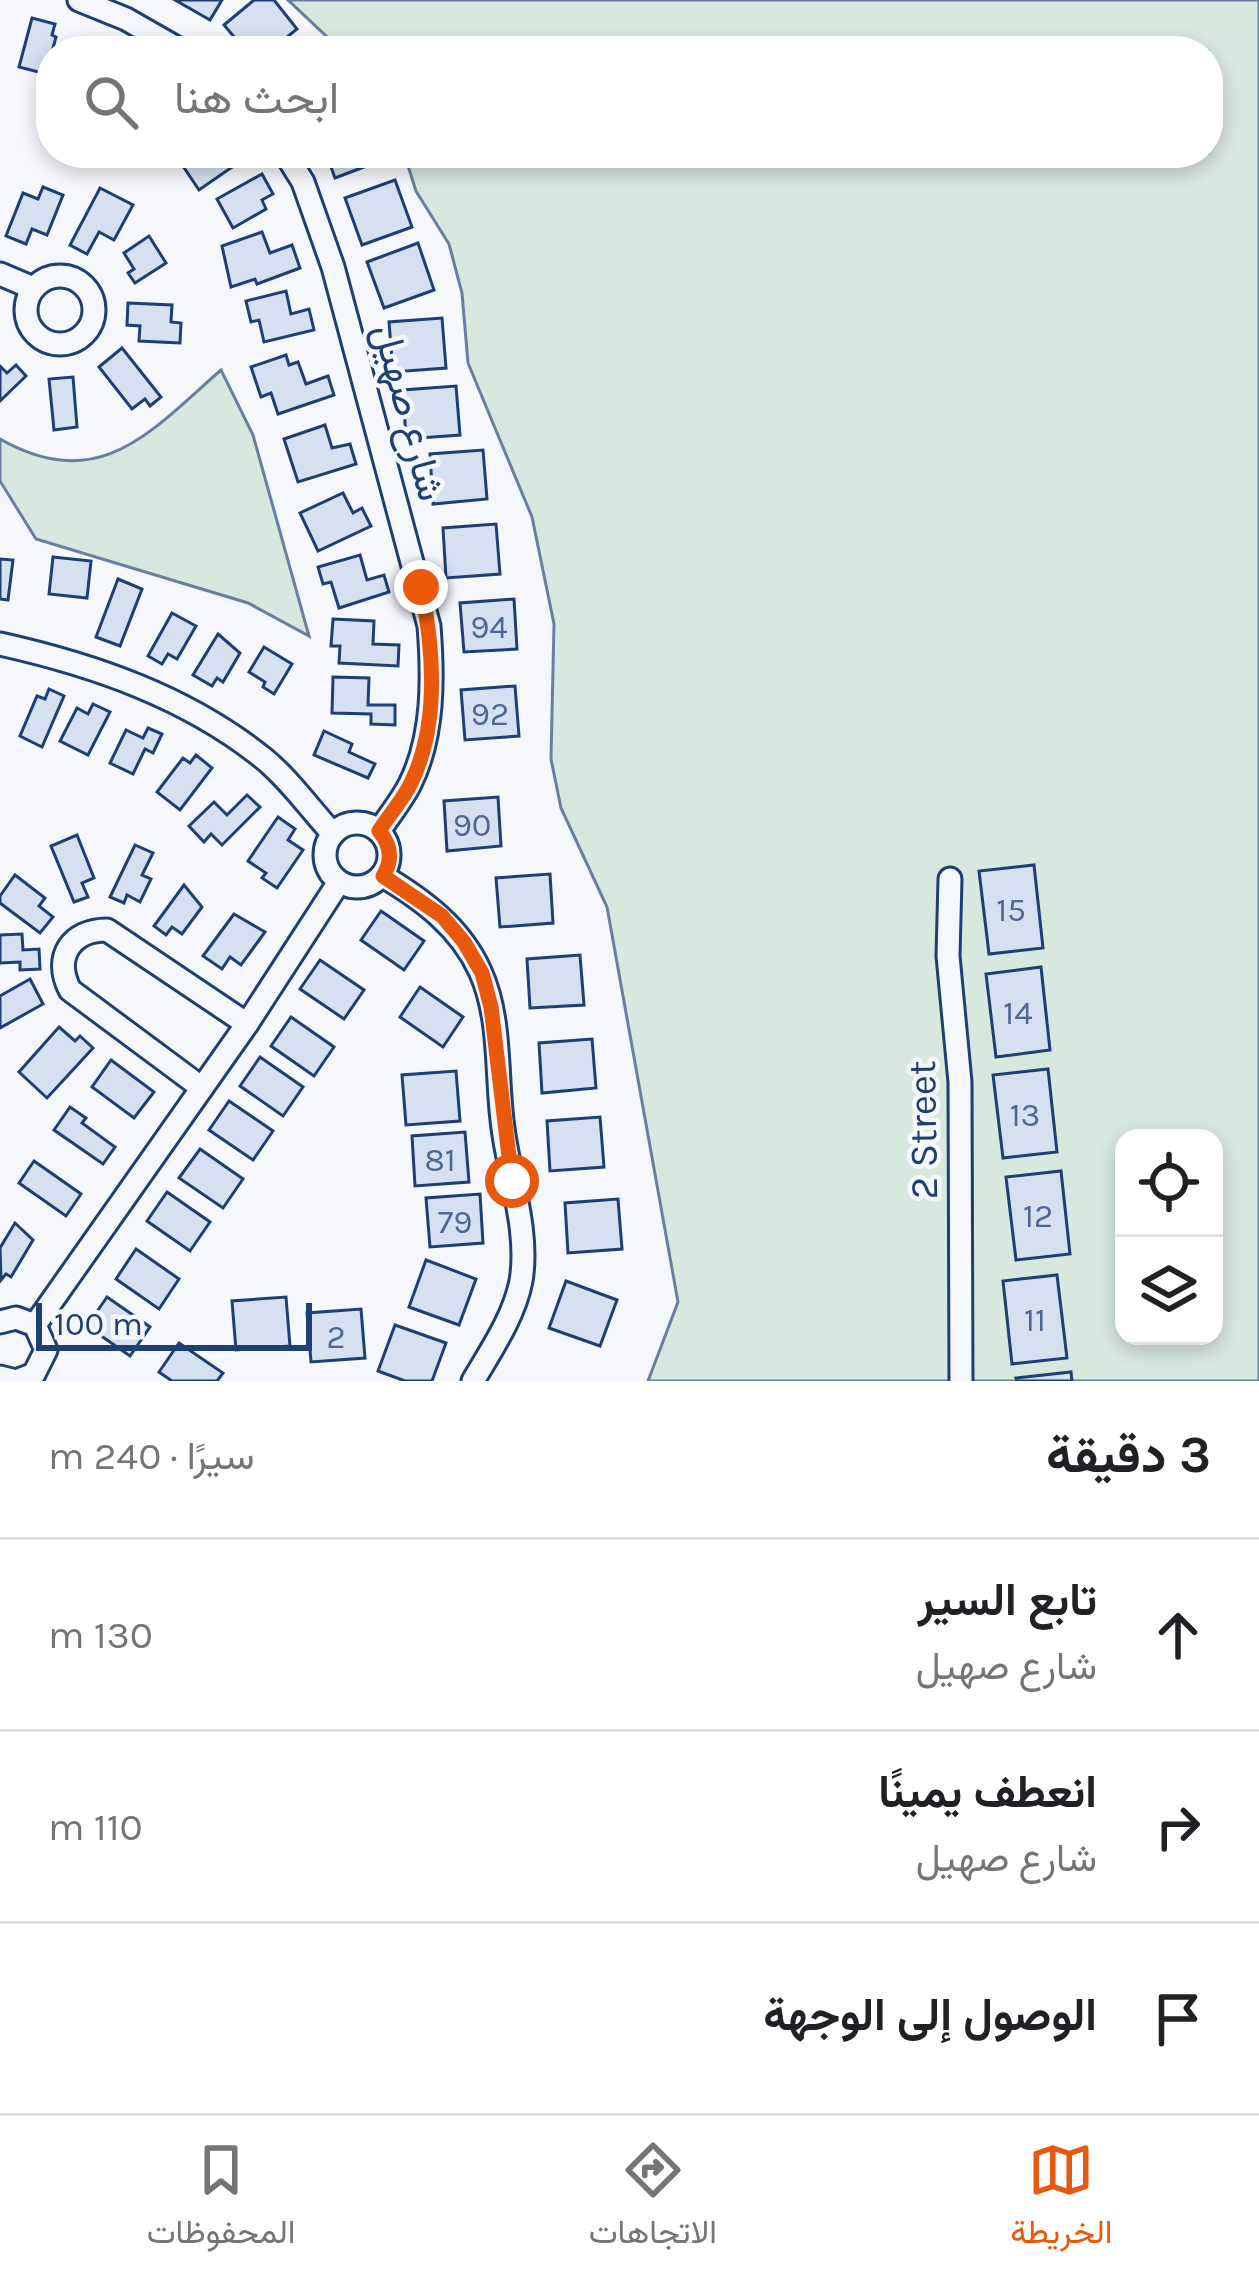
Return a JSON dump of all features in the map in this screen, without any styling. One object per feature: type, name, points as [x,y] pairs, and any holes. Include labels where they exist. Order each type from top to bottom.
[{"type":"street","points":[[79,0],[156,36]]},
{"type":"street","name":"شارع صهيل","points":[[294,168],[333,267],[429,626],[432,666],[423,745],[411,783],[379,831]]},
{"type":"street","points":[[0,274],[33,288]]},
{"type":"street","points":[[0,644],[104,671],[189,710],[266,761],[333,834]]},
{"type":"street","points":[[350,823],[379,831],[389,848],[383,876],[357,888],[339,882],[325,854],[333,834],[350,823]]},
{"type":"street","points":[[383,876],[442,916],[464,942],[482,973],[491,1007],[504,1134],[523,1251],[512,1312],[473,1381]]},
{"type":"street","name":"2 Street","points":[[950,879],[948,956],[960,1082],[961,1381]]},
{"type":"street","points":[[34,1325],[247,1024],[339,882]]},
{"type":"street","points":[[202,1088],[70,990],[63,977],[67,947],[78,936],[107,930],[247,1024]]},
{"type":"street","points":[[0,1322],[16,1318],[34,1325],[46,1350],[48,1373],[25,1379],[0,1377]]},
{"type":"shaded area","points":[[288,0],[1259,0],[1259,1381],[648,1381],[678,1302],[607,907],[561,808],[551,759],[554,624],[532,517],[468,363],[462,293],[449,244],[416,191],[409,168],[1223,168],[1223,36],[326,36]]},
{"type":"shaded area","points":[[221,370],[253,435],[309,636],[248,603],[36,539],[0,481],[0,439],[35,455],[67,461],[95,458],[146,434]]},
{"type":"building","points":[[175,0],[222,0],[210,20]]},
{"type":"building","points":[[254,0],[274,0],[297,29],[288,36],[233,36],[224,25]]},
{"type":"building","points":[[32,18],[55,24],[54,36],[36,36],[36,71],[19,67]]},
{"type":"building","points":[[184,168],[231,168],[199,190]]},
{"type":"building","points":[[331,168],[361,168],[335,178]]},
{"type":"building","points":[[262,174],[273,194],[262,200],[266,209],[233,228],[217,199]]},
{"type":"building","points":[[395,180],[412,227],[362,245],[345,198]]},
{"type":"building","points":[[43,187],[63,195],[47,235],[32,229],[26,244],[6,236],[23,193],[38,199]]},
{"type":"building","points":[[100,188],[133,205],[114,240],[99,232],[87,254],[70,245]]},
{"type":"building","points":[[262,232],[270,253],[292,245],[300,268],[257,284],[255,279],[231,287],[222,246]]},
{"type":"building","points":[[149,236],[166,263],[135,283],[128,273],[134,269],[124,253]]},
{"type":"building","points":[[418,243],[434,290],[384,308],[367,262]]},
{"type":"building","points":[[286,291],[291,314],[309,309],[314,330],[264,342],[259,320],[251,322],[246,301]]},
{"type":"building","points":[[128,303],[172,305],[171,322],[181,323],[180,343],[139,341],[140,326],[127,325]]},
{"type":"building","points":[[442,318],[446,368],[393,372],[389,322]]},
{"type":"building","points":[[122,348],[161,397],[150,406],[145,399],[132,409],[99,367]]},
{"type":"building","points":[[286,355],[289,365],[298,362],[306,384],[328,376],[334,395],[278,414],[271,393],[261,397],[251,367]]},
{"type":"building","points":[[16,365],[26,376],[0,401],[0,366],[7,373]]},
{"type":"building","points":[[73,377],[77,427],[54,430],[49,379]]},
{"type":"building","points":[[456,386],[460,435],[406,439],[403,390]]},
{"type":"building","points":[[325,425],[332,448],[350,444],[356,464],[298,482],[284,439]]},
{"type":"building","points":[[483,450],[487,499],[433,504],[430,454]]},
{"type":"building","points":[[343,493],[353,513],[362,508],[371,526],[318,551],[300,513]]},
{"type":"building","points":[[496,524],[500,574],[446,578],[443,528]]},
{"type":"building","points":[[360,555],[367,580],[384,575],[389,592],[339,608],[331,582],[323,584],[318,567]]},
{"type":"building","points":[[53,557],[91,561],[87,598],[49,594]]},
{"type":"building","points":[[0,559],[13,560],[8,600],[0,599]]},
{"type":"building","points":[[118,579],[142,589],[120,646],[96,637]]},
{"type":"building","points":[[514,599],[517,649],[464,652],[460,603]]},
{"type":"building","points":[[172,613],[196,626],[177,659],[168,654],[162,664],[148,656]]},
{"type":"building","points":[[333,619],[374,621],[373,644],[399,645],[398,666],[339,663],[340,646],[331,646]]},
{"type":"building","points":[[218,634],[240,653],[223,682],[217,678],[212,686],[193,675]]},
{"type":"building","points":[[264,647],[292,664],[274,694],[249,672]]},
{"type":"building","points":[[333,677],[369,678],[368,705],[395,705],[395,725],[371,724],[371,714],[332,713]]},
{"type":"building","points":[[515,686],[519,736],[465,740],[461,690]]},
{"type":"building","points":[[49,689],[64,696],[42,747],[20,736],[37,696],[45,699]]},
{"type":"building","points":[[93,704],[110,712],[88,755],[60,741],[77,708],[88,714]]},
{"type":"building","points":[[148,728],[162,734],[153,753],[145,749],[133,774],[110,763],[126,730],[143,738]]},
{"type":"building","points":[[324,731],[352,744],[349,752],[375,764],[368,778],[314,755]]},
{"type":"building","points":[[196,755],[212,768],[180,810],[157,792],[183,758],[190,763]]},
{"type":"building","points":[[247,795],[260,807],[222,845],[211,834],[204,842],[189,826],[214,802],[227,815]]},
{"type":"building","points":[[498,797],[501,846],[447,851],[444,801]]},
{"type":"building","points":[[278,817],[295,829],[288,840],[303,850],[277,888],[248,861]]},
{"type":"building","points":[[77,835],[94,878],[82,883],[88,897],[74,902],[51,846]]},
{"type":"building","points":[[135,845],[153,853],[142,875],[151,879],[140,902],[127,895],[124,903],[110,897]]},
{"type":"building","points":[[1034,865],[1043,948],[989,954],[979,871]]},
{"type":"building","points":[[550,874],[553,923],[500,927],[496,878]]},
{"type":"building","points":[[15,875],[45,898],[39,906],[53,917],[40,933],[0,903]]},
{"type":"building","points":[[184,885],[202,907],[182,934],[172,927],[166,935],[154,926]]},
{"type":"building","points":[[381,911],[424,941],[404,970],[361,940]]},
{"type":"building","points":[[234,914],[265,932],[241,965],[230,957],[222,969],[203,956]]},
{"type":"building","points":[[22,934],[23,950],[39,949],[40,969],[20,970],[20,962],[0,963],[0,935]]},
{"type":"building","points":[[580,955],[584,1005],[530,1008],[527,959]]},
{"type":"building","points":[[320,960],[364,990],[344,1019],[300,989]]},
{"type":"building","points":[[1041,967],[1050,1050],[996,1057],[986,974]]},
{"type":"building","points":[[30,979],[43,1004],[0,1028],[0,996]]},
{"type":"building","points":[[420,987],[463,1017],[443,1047],[400,1017]]},
{"type":"building","points":[[291,1017],[334,1047],[314,1076],[271,1046]]},
{"type":"building","points":[[59,1027],[93,1048],[47,1098],[19,1072]]},
{"type":"building","points":[[592,1039],[596,1088],[542,1093],[539,1043]]},
{"type":"building","points":[[260,1057],[303,1087],[283,1116],[240,1086]]},
{"type":"building","points":[[111,1060],[154,1092],[134,1118],[92,1087]]},
{"type":"building","points":[[1048,1069],[1057,1152],[1003,1158],[993,1075]]},
{"type":"building","points":[[456,1071],[460,1121],[406,1125],[402,1075]]},
{"type":"building","points":[[229,1101],[273,1131],[253,1160],[209,1130]]},
{"type":"building","points":[[70,1107],[86,1118],[82,1123],[115,1147],[103,1164],[54,1130]]},
{"type":"building","points":[[600,1117],[604,1167],[550,1171],[547,1121]]},
{"type":"building","points":[[465,1132],[469,1182],[415,1186],[412,1136]]},
{"type":"building","points":[[200,1149],[243,1179],[223,1208],[179,1178]]},
{"type":"building","points":[[34,1161],[81,1194],[66,1216],[19,1183]]},
{"type":"building","points":[[1061,1171],[1070,1254],[1016,1260],[1006,1177]]},
{"type":"building","points":[[167,1192],[210,1222],[190,1251],[147,1221]]},
{"type":"building","points":[[480,1194],[483,1243],[430,1247],[426,1198]]},
{"type":"building","points":[[618,1199],[622,1249],[568,1253],[565,1203]]},
{"type":"building","points":[[15,1223],[33,1240],[11,1277],[6,1274],[1,1280],[0,1248]]},
{"type":"building","points":[[136,1249],[179,1279],[159,1309],[116,1279]]},
{"type":"building","points":[[426,1260],[476,1279],[459,1325],[409,1307]]},
{"type":"building","points":[[1057,1275],[1067,1358],[1012,1364],[1003,1281]]},
{"type":"building","points":[[566,1281],[617,1300],[600,1346],[549,1328]]},
{"type":"building","points":[[107,1297],[150,1327],[130,1356],[87,1326]]},
{"type":"building","points":[[286,1297],[290,1346],[236,1350],[232,1301]]},
{"type":"building","points":[[361,1309],[365,1358],[311,1362],[307,1313]]},
{"type":"building","points":[[395,1325],[446,1343],[432,1381],[405,1381],[378,1371]]},
{"type":"building","points":[[179,1343],[223,1373],[217,1381],[172,1381],[159,1372]]},
{"type":"building","points":[[1071,1372],[1072,1381],[1016,1378]]},
{"type":"route","points":[[421,587],[429,626],[430,706],[411,783],[379,831],[386,838],[390,857],[383,876],[442,916],[482,973],[496,1040],[512,1181]]}]
